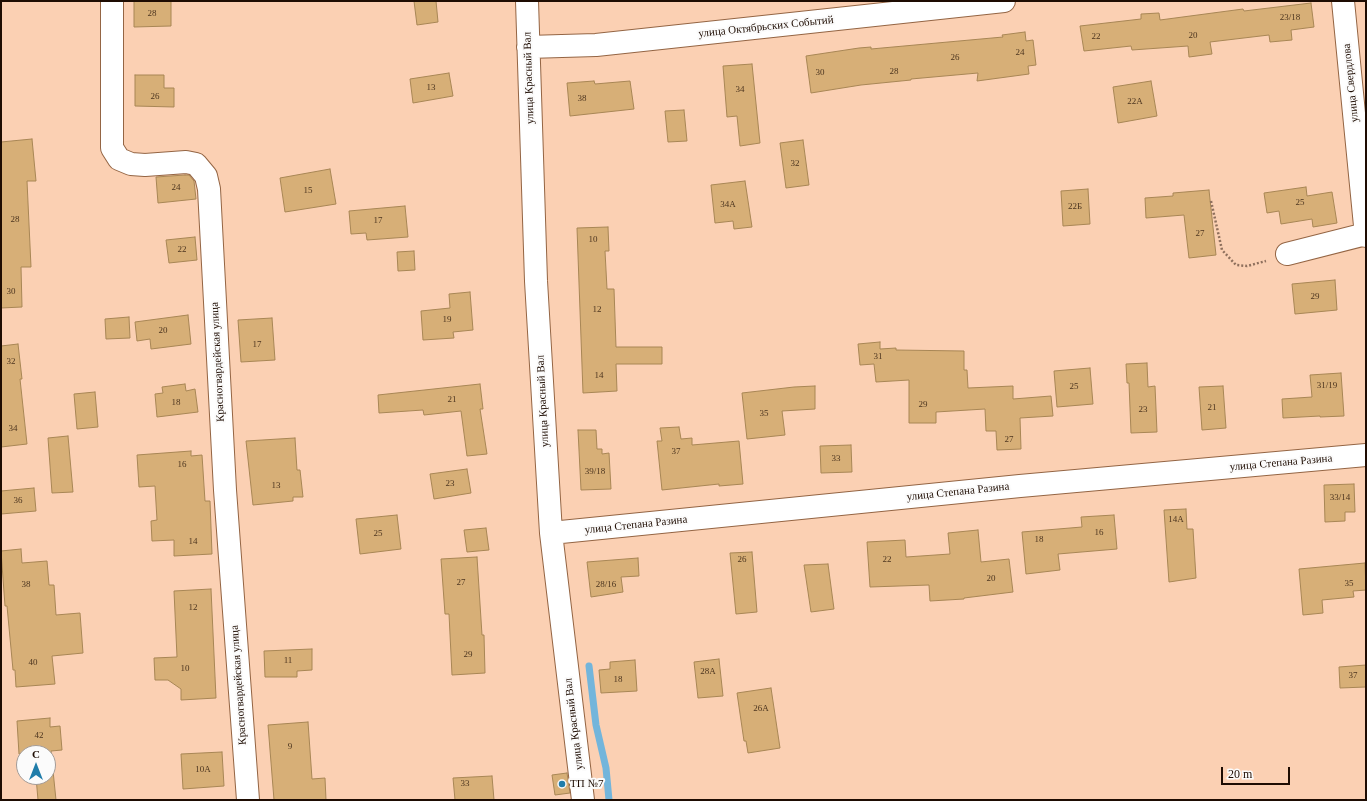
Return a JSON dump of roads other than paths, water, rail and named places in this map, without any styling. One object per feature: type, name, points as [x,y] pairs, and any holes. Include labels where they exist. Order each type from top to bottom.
[{"type":"street","name":"Красногвардейская улица","points":[[112,1],[112,148],[118,158],[130,164],[186,162],[196,164],[206,176],[209,189],[225,490],[248,800]]},
{"type":"street","name":"улица Красный Вал","points":[[527,1],[536,281],[551,533],[583,800]]},
{"type":"street","name":"улица Октябрьских Событий","points":[[528,48],[596,45],[1004,1]]},
{"type":"street","name":"улица Свердлова","points":[[1343,1],[1366,235]]},
{"type":"street","points":[[1287,254],[1366,235]]},
{"type":"street","name":"улица Степана Разина","points":[[551,533],[1020,486],[1366,455]]},
{"type":"waterway","points":[[589,666],[596,725],[606,768],[609,800]]},
{"type":"place","name":"ТП №7","points":[[562,784]]}]
